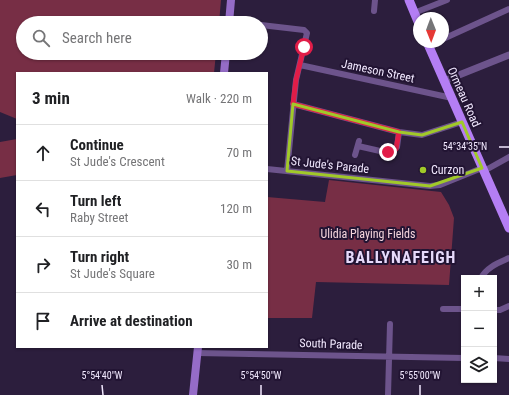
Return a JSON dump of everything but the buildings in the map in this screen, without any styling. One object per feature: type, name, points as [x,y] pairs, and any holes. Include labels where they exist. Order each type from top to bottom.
[{"type":"main road","points":[[231,0],[232,16]]},
{"type":"main road","points":[[408,0],[414,12]]},
{"type":"main road","name":"Ormeau Road","points":[[433,48],[444,81],[509,228]]},
{"type":"main road","points":[[224,72],[225,60]]},
{"type":"main road","points":[[193,395],[198,350]]},
{"type":"street","points":[[374,11],[375,0]]},
{"type":"street","points":[[417,12],[447,0]]},
{"type":"street","points":[[449,36],[509,9]]},
{"type":"street","points":[[268,26],[304,30],[306,31],[307,36],[296,80],[287,171]]},
{"type":"street","points":[[444,81],[509,55]]},
{"type":"street","name":"Jameson Street","points":[[300,65],[452,98]]},
{"type":"street","points":[[293,104],[399,132],[422,134],[462,122]]},
{"type":"street","points":[[355,155],[359,144],[376,151],[393,152],[397,147],[399,132]]},
{"type":"street","name":"St Jude's Parade","points":[[268,169],[430,186],[440,185],[483,169],[509,157]]},
{"type":"street","points":[[484,275],[492,266],[509,258]]},
{"type":"street","points":[[497,310],[509,306]]},
{"type":"street","points":[[443,309],[461,308]]},
{"type":"street","points":[[388,395],[390,324]]},
{"type":"street","name":"South Parade","points":[[198,350],[461,358]]},
{"type":"street","points":[[497,358],[509,359]]},
{"type":"highlighted area","points":[[293,104],[399,132],[422,135],[462,122],[482,168],[430,186],[287,171]]},
{"type":"green space","points":[[0,0],[221,0],[220,16],[16,16],[16,60],[215,60],[214,72],[16,72],[16,119],[0,112]]},
{"type":"green space","points":[[16,139],[16,175],[0,178],[0,142]]},
{"type":"green space","name":"Ulidia Playing Fields","points":[[329,180],[441,192],[449,205],[454,218],[449,285],[316,282],[312,318],[268,318],[268,197],[325,202]]},
{"type":"place","name":"Curzon","points":[[423,170]]},
{"type":"district","name":"BALLYNAFEIGH","points":[[401,257]]},
{"type":"route","points":[[304,47],[296,80],[293,104],[399,132],[396,149],[393,152],[388,152]]}]
